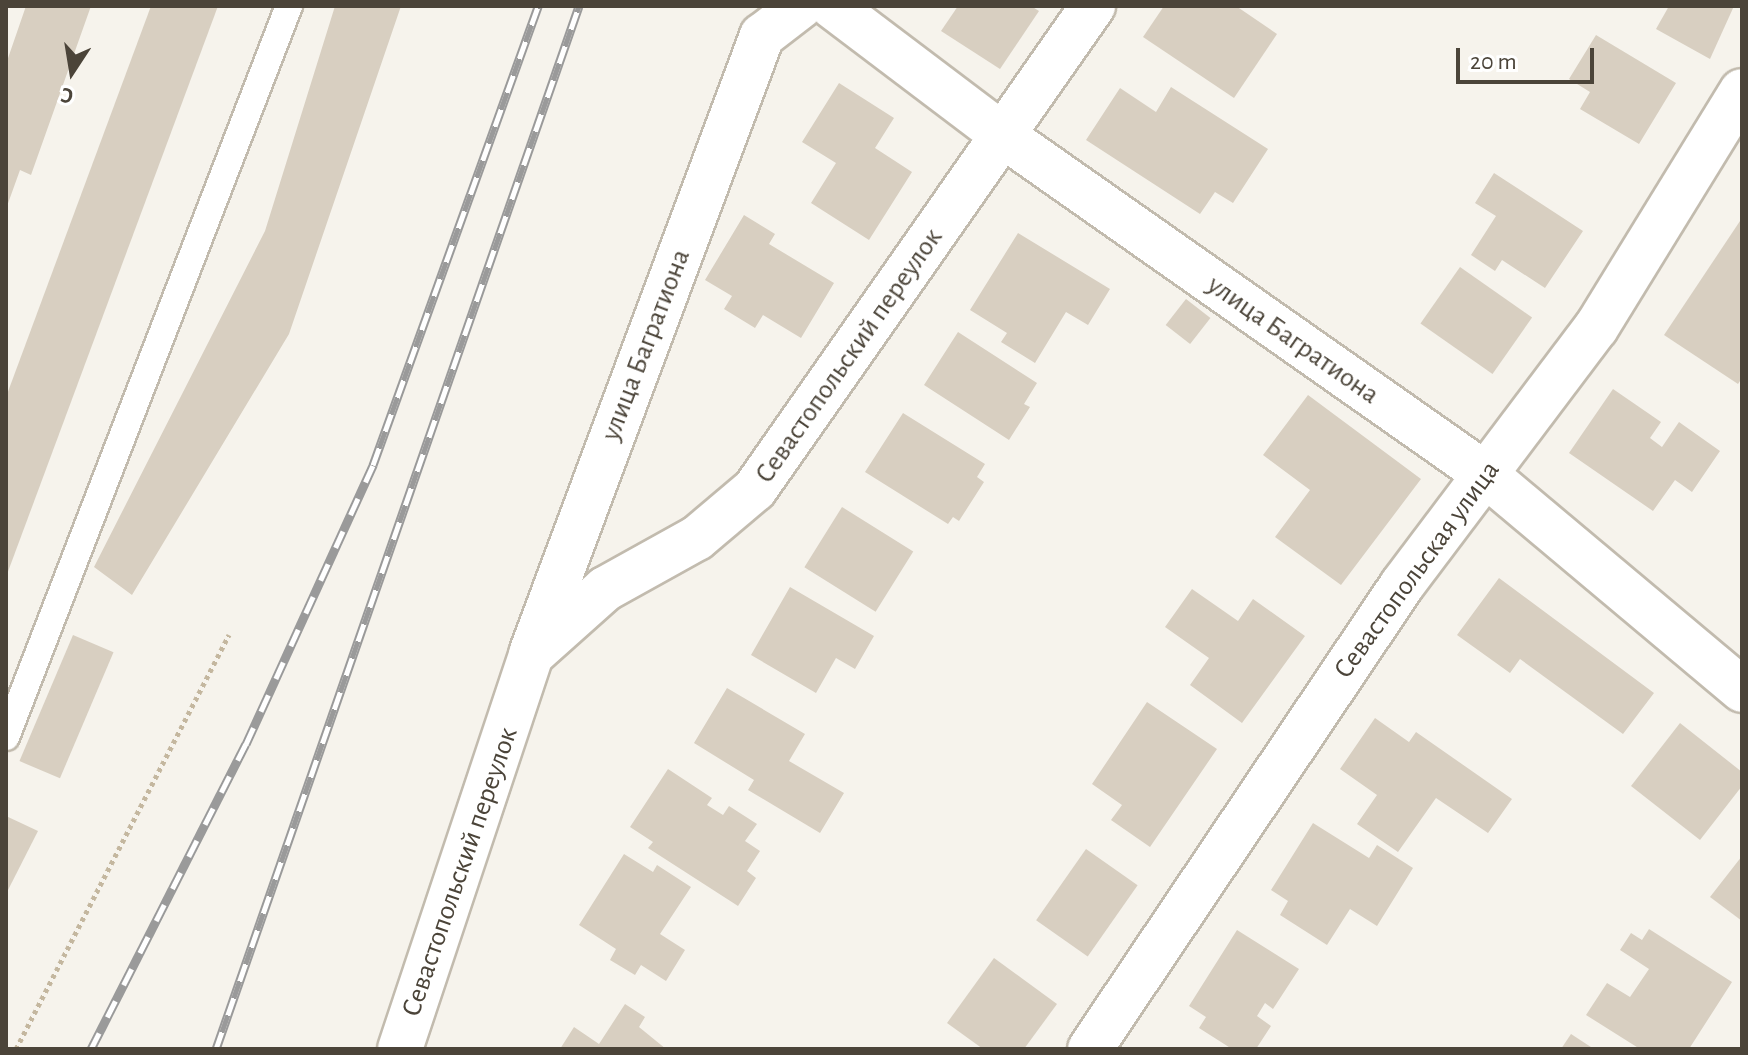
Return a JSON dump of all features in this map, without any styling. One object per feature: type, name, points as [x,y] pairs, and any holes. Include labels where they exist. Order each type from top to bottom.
[{"type":"street","name":"улица Багратиона","points":[[531,655],[762,36],[801,6]]},
{"type":"street","name":"улица Багратиона","points":[[832,6],[1005,137],[1485,474],[1742,690]]},
{"type":"street","name":"Севастопольский переулок","points":[[400,1049],[531,655],[605,589],[697,538],[755,489],[1005,137],[1093,6]]},
{"type":"street","name":"Севастопольская улица","points":[[1090,1049],[1402,585],[1596,328],[1742,91]]},
{"type":"lane","points":[[6,737],[289,6]]},
{"type":"path","points":[[16,1049],[229,635]]},
{"type":"building","points":[[26,6],[91,6],[31,175],[20,170],[6,209],[6,64]]},
{"type":"building","points":[[151,6],[218,6],[6,577],[6,397]]},
{"type":"building","points":[[335,6],[401,6],[289,334],[132,595],[94,567],[265,231]]},
{"type":"building","points":[[958,6],[1031,6],[1039,11],[1000,69],[941,31]]},
{"type":"building","points":[[1164,6],[1236,6],[1277,34],[1234,98],[1143,37]]},
{"type":"building","points":[[1669,6],[1734,6],[1710,59],[1656,29]]},
{"type":"building","points":[[1596,35],[1676,83],[1639,144],[1580,109],[1590,92],[1569,79]]},
{"type":"building","points":[[839,83],[894,118],[875,148],[912,172],[869,240],[811,203],[836,163],[802,142]]},
{"type":"building","points":[[1171,87],[1268,149],[1233,203],[1215,192],[1200,214],[1086,140],[1120,88],[1156,112]]},
{"type":"building","points":[[1494,173],[1583,231],[1545,288],[1502,260],[1495,271],[1471,255],[1496,216],[1475,203]]},
{"type":"building","points":[[744,215],[775,234],[769,244],[834,283],[801,338],[763,315],[755,328],[724,309],[732,296],[705,280]]},
{"type":"building","points":[[1742,218],[1742,378],[1738,384],[1664,335]]},
{"type":"building","points":[[1018,233],[1110,289],[1088,325],[1066,312],[1035,363],[1001,342],[1007,333],[970,310]]},
{"type":"building","points":[[1460,267],[1532,317],[1493,374],[1420,324]]},
{"type":"building","points":[[1186,299],[1210,318],[1190,344],[1166,325]]},
{"type":"building","points":[[958,332],[1037,383],[1024,404],[1030,407],[1009,440],[924,385]]},
{"type":"building","points":[[1613,389],[1661,422],[1650,438],[1662,447],[1679,422],[1720,451],[1692,492],[1675,480],[1653,511],[1569,453]]},
{"type":"building","points":[[1308,395],[1421,479],[1341,585],[1275,537],[1310,490],[1263,455]]},
{"type":"building","points":[[903,413],[985,464],[977,477],[984,482],[959,521],[953,517],[948,524],[865,472]]},
{"type":"building","points":[[842,507],[913,552],[876,612],[804,567]]},
{"type":"building","points":[[1499,578],[1654,693],[1623,734],[1520,659],[1510,673],[1457,635]]},
{"type":"building","points":[[790,587],[874,636],[855,669],[836,658],[816,693],[751,655]]},
{"type":"building","points":[[1192,589],[1238,621],[1253,599],[1305,636],[1242,723],[1190,685],[1209,658],[1165,627]]},
{"type":"building","points":[[73,635],[114,652],[60,778],[19,761]]},
{"type":"building","points":[[727,688],[805,734],[789,761],[844,793],[820,833],[748,790],[754,780],[694,743]]},
{"type":"building","points":[[1147,702],[1217,749],[1150,847],[1111,820],[1122,805],[1092,784]]},
{"type":"building","points":[[1375,718],[1409,742],[1416,732],[1512,799],[1488,833],[1436,798],[1398,852],[1357,824],[1377,795],[1340,769]]},
{"type":"building","points":[[1680,723],[1742,772],[1742,786],[1700,840],[1631,786]]},
{"type":"building","points":[[668,769],[712,798],[707,805],[723,815],[729,806],[757,824],[745,841],[760,851],[747,871],[756,878],[738,906],[648,848],[653,842],[630,827]]},
{"type":"building","points":[[6,816],[38,831],[6,894]]},
{"type":"building","points":[[1313,823],[1369,858],[1377,845],[1413,868],[1377,926],[1350,909],[1327,945],[1280,915],[1288,901],[1271,890]]},
{"type":"building","points":[[1086,849],[1138,885],[1088,956],[1036,920]]},
{"type":"building","points":[[624,854],[653,872],[657,865],[691,887],[660,934],[685,950],[666,981],[641,965],[635,975],[610,960],[616,949],[579,925]]},
{"type":"building","points":[[1742,856],[1742,921],[1710,897]]},
{"type":"building","points":[[1649,929],[1732,982],[1689,1049],[1640,1049],[1586,1015],[1607,983],[1630,997],[1649,969],[1620,950],[1631,933],[1642,940]]},
{"type":"building","points":[[1237,930],[1299,969],[1273,1009],[1265,1003],[1257,1016],[1271,1026],[1256,1049],[1232,1049],[1199,1028],[1206,1017],[1189,1006]]},
{"type":"building","points":[[994,958],[1057,1004],[1024,1049],[983,1049],[947,1023]]},
{"type":"building","points":[[625,1004],[645,1017],[639,1027],[666,1049],[560,1049],[574,1027],[599,1044]]},
{"type":"building","points":[[1571,1034],[1594,1049],[1561,1049]]},
{"type":"railway","points":[[91,1049],[246,744],[373,465],[538,6]]},
{"type":"railway","points":[[216,1049],[579,6]]}]
